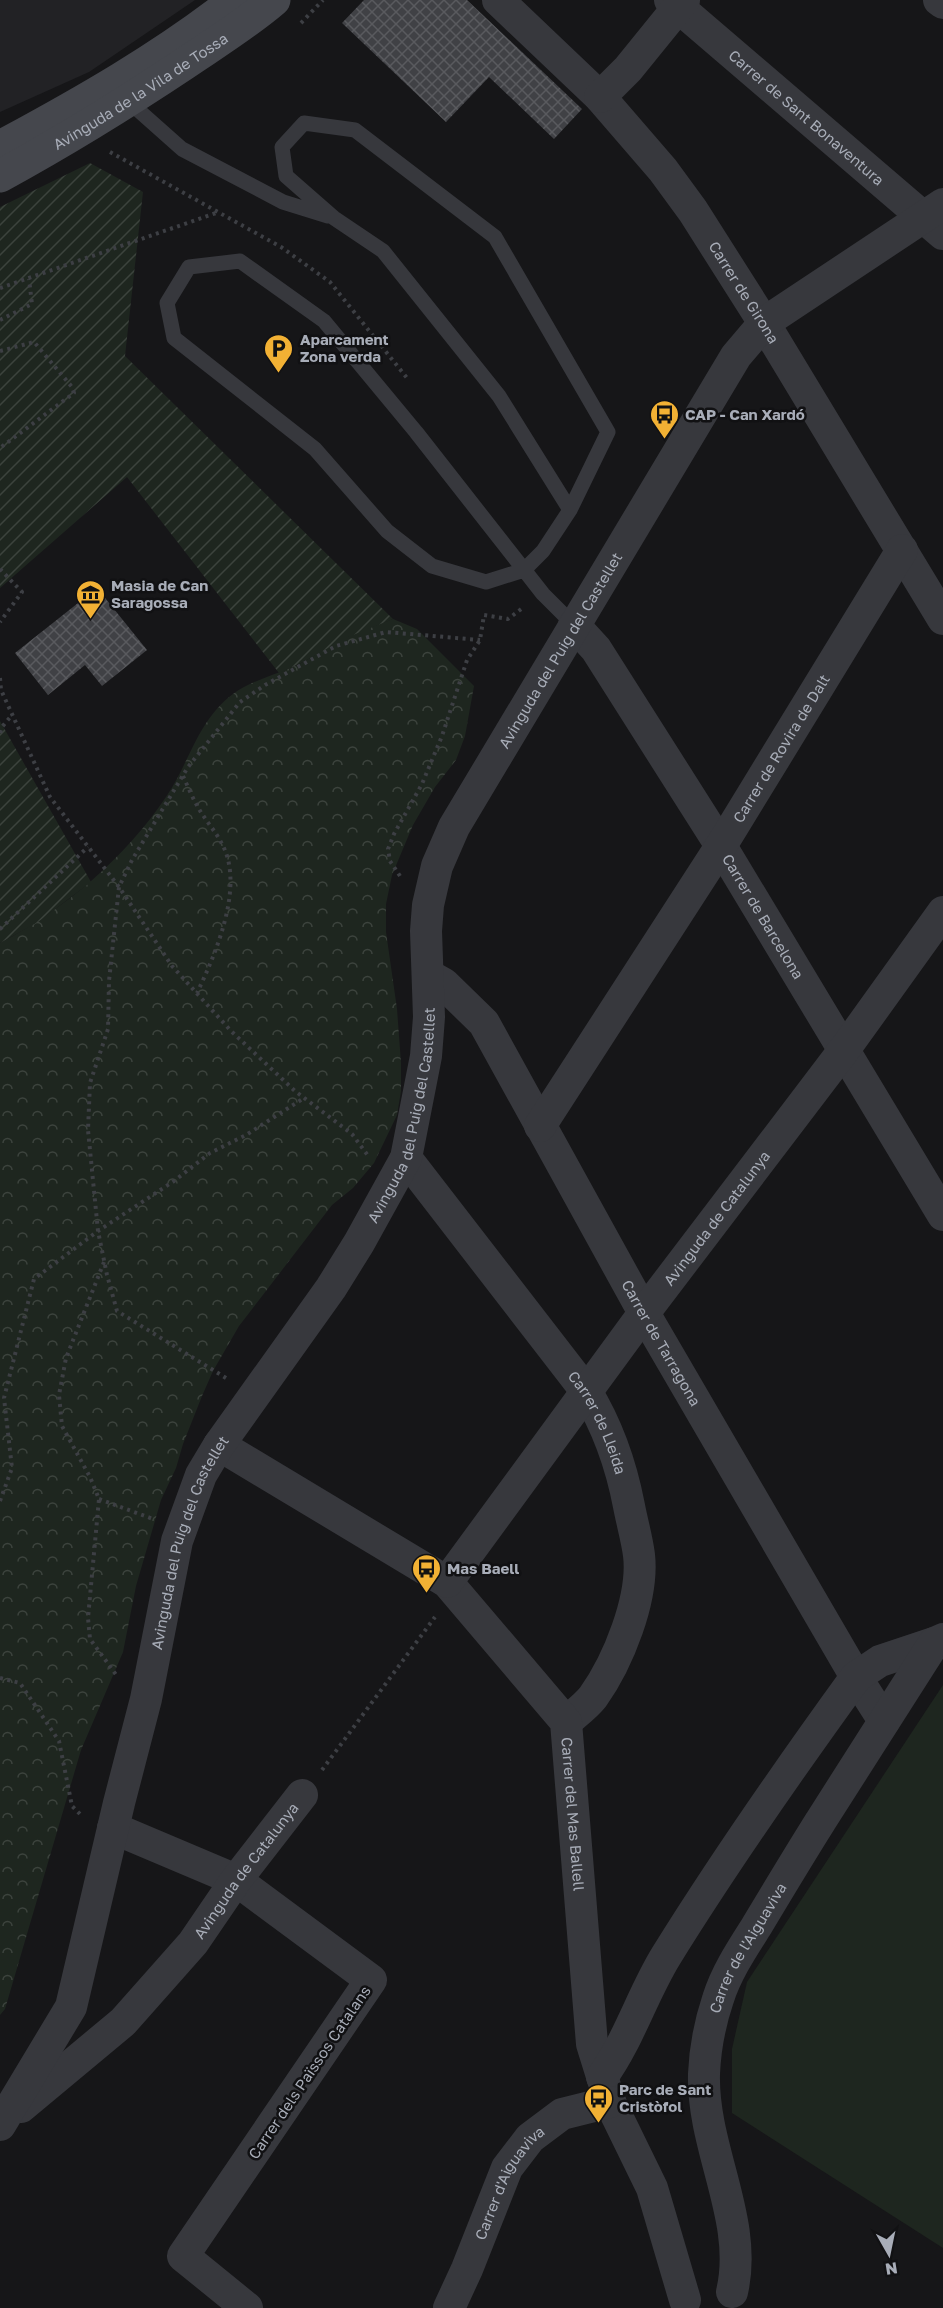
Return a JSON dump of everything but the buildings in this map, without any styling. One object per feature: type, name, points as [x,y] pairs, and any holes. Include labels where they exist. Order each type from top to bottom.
[{"type":"main road","name":"Avinguda de la Vila de Tossa","points":[[0,147],[72,107],[151,58],[235,0]]},
{"type":"main road","name":"Avinguda de la Vila de Tossa","points":[[0,176],[78,133],[128,101],[253,18],[274,0]]},
{"type":"street","name":"Carrer de Girona","points":[[498,0],[600,97],[663,170],[693,211],[764,323],[943,619]]},
{"type":"street","points":[[939,0],[943,3]]},
{"type":"street","points":[[600,97],[628,69],[677,2]]},
{"type":"street","name":"Carrer de Sant Bonaventura","points":[[677,2],[937,218]]},
{"type":"street","name":"Avinguda del Puig del Castellet","points":[[2,2123],[71,2007],[158,1649],[170,1572],[181,1530],[201,1475],[219,1445],[331,1288],[406,1158],[426,1056],[429,1017],[426,931],[433,882],[454,828],[736,356],[764,323],[937,218]]},
{"type":"street","name":"Carrer de Rovira de Dalt","points":[[540,1126],[721,846],[902,550]]},
{"type":"street","name":"Carrer de Barcelona","points":[[574,625],[596,649],[721,846],[943,1215]]},
{"type":"street","name":"Avinguda de Catalunya","points":[[451,1586],[586,1391],[844,1050],[943,912]]},
{"type":"street","name":"Carrer de Tarragona","points":[[428,975],[444,984],[484,1023],[644,1313],[856,1677],[884,1721]]},
{"type":"street","name":"Carrer de Lleida","points":[[406,1158],[586,1391],[600,1415],[619,1462],[639,1556],[636,1602],[627,1630],[609,1670],[592,1698],[566,1722]]},
{"type":"street","name":"Carrer del Mas Ballell","points":[[219,1445],[451,1586],[566,1722],[592,2044],[606,2089],[652,2188],[682,2304]]},
{"type":"street","name":"Carrer de l'Aiguaviva","points":[[606,2089],[616,2058],[664,1959],[727,1861],[856,1677],[880,1661],[939,1641]]},
{"type":"street","name":"Carrer de l'Aiguaviva","points":[[736,2300],[735,2235],[707,2119],[704,2076],[707,2039],[718,1997],[756,1925],[884,1721],[939,1641]]},
{"type":"street","name":"Avinguda de Catalunya","points":[[2,2123],[123,2022],[193,1943],[236,1880],[302,1796]]},
{"type":"street","name":"Carrer dels Païssos Catalans","points":[[113,1828],[236,1880],[372,1980],[183,2256],[247,2308]]},
{"type":"street","name":"Carrer d'Aiguaviva","points":[[449,2308],[507,2168],[530,2138],[562,2114],[606,2089]]},
{"type":"street","points":[[682,2304],[711,2288],[736,2300]]},
{"type":"lane","points":[[128,101],[182,149],[283,202],[334,218]]},
{"type":"lane","points":[[570,510],[499,396],[383,251],[334,218],[286,176],[282,147],[304,123],[355,130],[495,237],[608,432],[570,510],[543,551],[524,570],[486,582],[432,566],[387,531],[315,449],[174,338],[167,303],[189,267],[240,261],[324,321],[416,432],[524,570],[543,594],[574,625]]},
{"type":"path","points":[[125,160],[187,194]]},
{"type":"path","points":[[0,288],[220,212]]},
{"type":"path","points":[[0,320],[32,304],[29,279]]},
{"type":"path","points":[[0,351],[34,342],[72,387],[74,393],[0,448]]},
{"type":"path","points":[[0,569],[22,592],[0,622]]},
{"type":"path","points":[[433,882],[399,876],[390,861],[388,849],[422,784],[442,736],[467,660],[480,640],[484,615],[508,619]]},
{"type":"path","points":[[254,1396],[117,1311],[104,1262],[98,1231],[88,1130],[90,1083],[108,1029],[109,981],[119,887],[132,860],[183,776],[240,702],[265,685],[336,646],[386,632],[480,640]]},
{"type":"path","points":[[0,678],[1,690],[50,797],[119,887],[172,966],[231,1031],[304,1098],[352,1134],[390,1185]]},
{"type":"path","points":[[0,733],[2,727],[12,716]]},
{"type":"path","points":[[183,776],[197,807],[223,845],[232,873],[228,905],[213,959],[197,993]]},
{"type":"path","points":[[0,929],[88,847]]},
{"type":"path","points":[[0,1501],[12,1468],[4,1398],[34,1279],[98,1231],[174,1181],[210,1153],[246,1135],[304,1098]]},
{"type":"path","points":[[104,1262],[66,1358],[59,1395],[62,1426],[99,1499],[88,1618],[90,1639],[143,1709]]},
{"type":"path","points":[[99,1499],[181,1530]]},
{"type":"path","name":"Avinguda de Catalunya","points":[[302,1796],[451,1586]]},
{"type":"path","points":[[0,1678],[20,1683],[59,1740],[72,1806],[84,1818],[113,1828]]},
{"type":"shaded area","points":[[0,0],[195,0],[89,72],[0,112]]},
{"type":"green space","points":[[90,163],[143,192],[125,356],[393,619],[348,637],[279,673],[127,477],[0,588],[0,207]]},
{"type":"green space","points":[[393,619],[417,629],[474,686],[465,736],[456,760],[435,787],[413,825],[392,875],[386,904],[386,932],[397,1009],[401,1063],[401,1091],[397,1115],[374,1163],[353,1188],[332,1205],[239,1326],[213,1371],[183,1444],[176,1468],[161,1500],[136,1586],[123,1652],[81,1750],[5,2009],[0,2015],[0,943],[70,898],[113,861],[132,841],[166,797],[202,729],[233,694],[249,684],[303,662],[347,637]]},
{"type":"green space","points":[[0,721],[91,882],[38,922],[0,943]]},
{"type":"green space","points":[[943,1685],[943,2248],[732,2113],[732,2049],[747,1982]]},
{"type":"place","name":"Aparcament Zona verda","points":[[279,374]]},
{"type":"place","name":"CAP - Can Xardó","points":[[664,440]]},
{"type":"place","name":"Masia de Can Saragossa","points":[[90,620]]},
{"type":"place","name":"Mas Baell","points":[[426,1594]]},
{"type":"place","name":"Parc de Sant Cristòfol","points":[[598,2124]]}]
